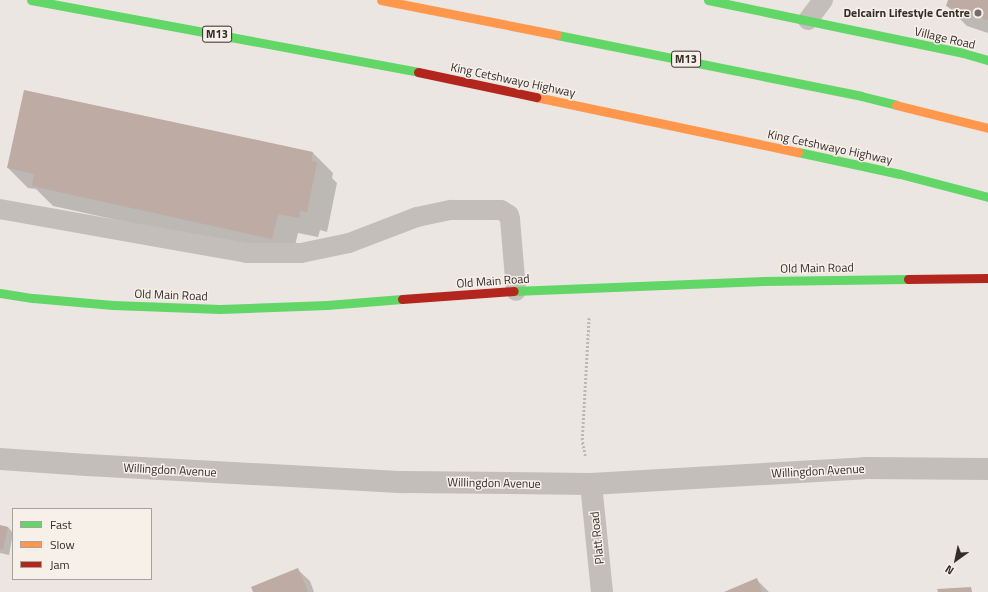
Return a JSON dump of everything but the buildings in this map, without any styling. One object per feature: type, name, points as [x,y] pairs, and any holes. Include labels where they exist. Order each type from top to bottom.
[{"type":"main road","name":"King Cetshwayo Highway","points":[[31,0],[403,69],[900,174],[988,197]]},
{"type":"main road","name":"M13","points":[[381,0],[861,96],[988,128]]},
{"type":"main road","name":"Village Road","points":[[708,0],[963,53],[988,60]]},
{"type":"main road","name":"Old Main Road","points":[[0,294],[106,304],[220,309],[327,305],[516,291],[586,288],[772,281],[988,278]]},
{"type":"street","name":"Willingdon Avenue","points":[[0,459],[404,482],[591,484],[865,468],[988,469]]},
{"type":"street","name":"Platt Road","points":[[591,484],[602,592]]},
{"type":"lane","points":[[808,20],[823,0]]},
{"type":"lane","points":[[0,209],[247,253],[301,253],[349,243],[417,217],[451,210],[501,210],[509,215],[510,218],[516,291]]},
{"type":"path","points":[[586,288],[589,315],[582,440],[591,484]]},
{"type":"traffic: fast","points":[[31,0],[418,72]]},
{"type":"traffic: fast","points":[[708,0],[963,53],[988,60]]},
{"type":"traffic: fast","points":[[557,35],[861,96],[896,105]]},
{"type":"traffic: fast","points":[[798,152],[900,174],[988,197]]},
{"type":"traffic: fast","points":[[514,291],[764,281],[908,279]]},
{"type":"traffic: fast","points":[[0,293],[33,298],[113,305],[220,309],[327,305],[402,299]]},
{"type":"traffic: slow","points":[[381,0],[557,35]]},
{"type":"traffic: slow","points":[[536,97],[798,152]]},
{"type":"traffic: slow","points":[[896,105],[988,128]]},
{"type":"traffic: jam","points":[[418,72],[536,97]]},
{"type":"traffic: jam","points":[[908,279],[988,278]]},
{"type":"traffic: jam","points":[[402,299],[514,291]]},
{"type":"place","name":"Delcairn Lifestyle Centre","points":[[978,13]]}]
